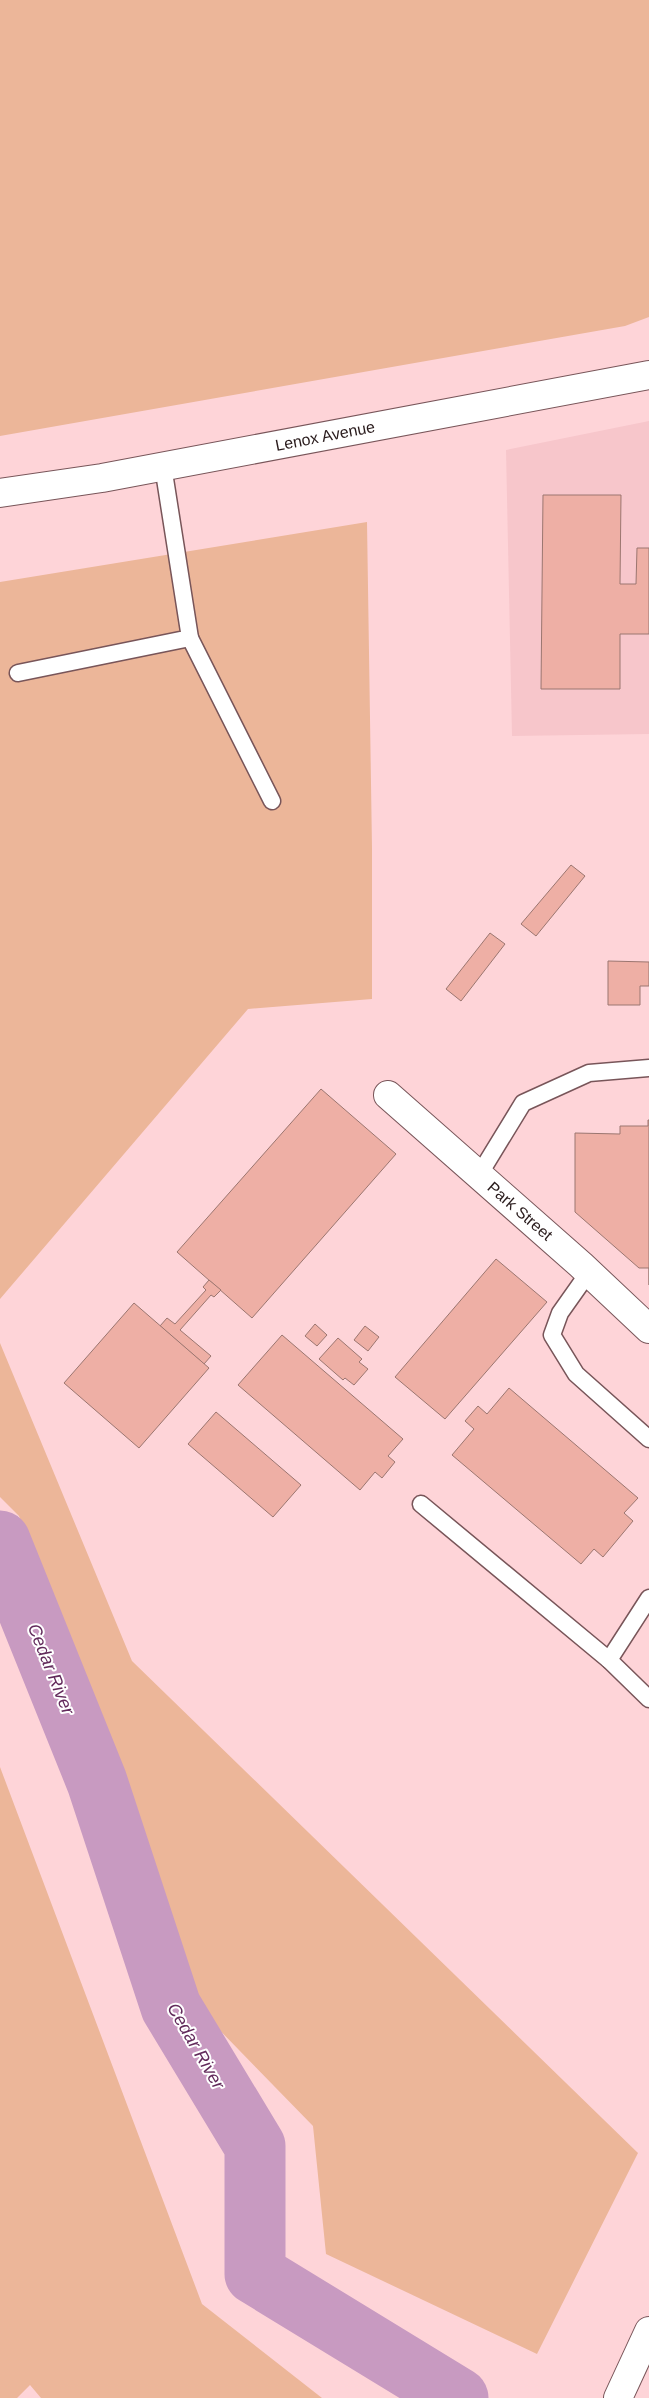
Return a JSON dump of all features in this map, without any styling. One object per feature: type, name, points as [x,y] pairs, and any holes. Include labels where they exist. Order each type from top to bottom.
[{"type":"main road","name":"Lenox Avenue","points":[[0,493],[102,478],[649,375]]},
{"type":"main road","name":"Park Street","points":[[388,1094],[589,1272],[649,1329]]},
{"type":"main road","points":[[618,2398],[649,2331]]},
{"type":"lane","points":[[163,466],[190,638],[272,801]]},
{"type":"lane","points":[[18,673],[190,638]]},
{"type":"lane","points":[[479,1175],[524,1103],[589,1073],[649,1068]]},
{"type":"lane","points":[[589,1272],[560,1313],[552,1335],[576,1374],[649,1439]]},
{"type":"lane","points":[[420,1504],[609,1660],[649,1699]]},
{"type":"lane","points":[[609,1660],[649,1598]]},
{"type":"shaded area","points":[[0,0],[649,0],[649,317],[625,326],[0,436]]},
{"type":"shaded area","points":[[649,421],[649,734],[512,736],[506,450]]},
{"type":"shaded area","points":[[367,522],[372,848],[372,999],[248,1009],[0,1299],[0,582]]},
{"type":"shaded area","points":[[0,1343],[132,1661],[638,2153],[537,2354],[326,2254],[313,2126],[203,2013],[19,1516],[0,1497]]},
{"type":"shaded area","points":[[0,1767],[202,2304],[322,2398],[41,2398],[30,2385],[17,2398],[0,2398]]},
{"type":"building","points":[[543,495],[621,495],[620,584],[636,584],[637,548],[649,548],[649,634],[620,634],[620,689],[541,689]]},
{"type":"building","points":[[571,865],[585,876],[536,936],[521,924]]},
{"type":"building","points":[[490,933],[505,944],[461,1001],[446,989]]},
{"type":"building","points":[[608,961],[649,962],[649,986],[640,986],[640,1005],[608,1005]]},
{"type":"building","points":[[321,1089],[396,1154],[252,1318],[177,1252]]},
{"type":"building","points":[[648,1120],[649,1268],[639,1268],[575,1212],[575,1133],[620,1134],[620,1126],[648,1126]]},
{"type":"building","points":[[496,1259],[547,1302],[445,1419],[395,1377]]},
{"type":"building","points":[[209,1280],[221,1290],[214,1297],[211,1295],[180,1330],[211,1356],[204,1364],[160,1326],[167,1318],[175,1324],[206,1290],[203,1287]]},
{"type":"building","points":[[134,1303],[209,1368],[139,1448],[64,1383]]},
{"type":"building","points":[[315,1324],[327,1335],[317,1346],[305,1336]]},
{"type":"building","points":[[365,1326],[379,1337],[368,1351],[354,1340]]},
{"type":"building","points":[[282,1335],[403,1439],[388,1456],[395,1462],[382,1478],[375,1472],[360,1490],[238,1385]]},
{"type":"building","points":[[338,1338],[362,1359],[359,1362],[368,1369],[354,1385],[345,1378],[343,1380],[319,1359]]},
{"type":"building","points":[[509,1388],[638,1498],[624,1513],[633,1521],[603,1557],[594,1549],[581,1564],[452,1455],[474,1429],[465,1421],[478,1406],[487,1414]]},
{"type":"building","points":[[216,1412],[301,1485],[273,1517],[188,1444]]},
{"type":"waterway","name":"Cedar River","points":[[0,1541],[97,1782],[171,2007],[255,2146],[255,2274],[458,2398]]}]
